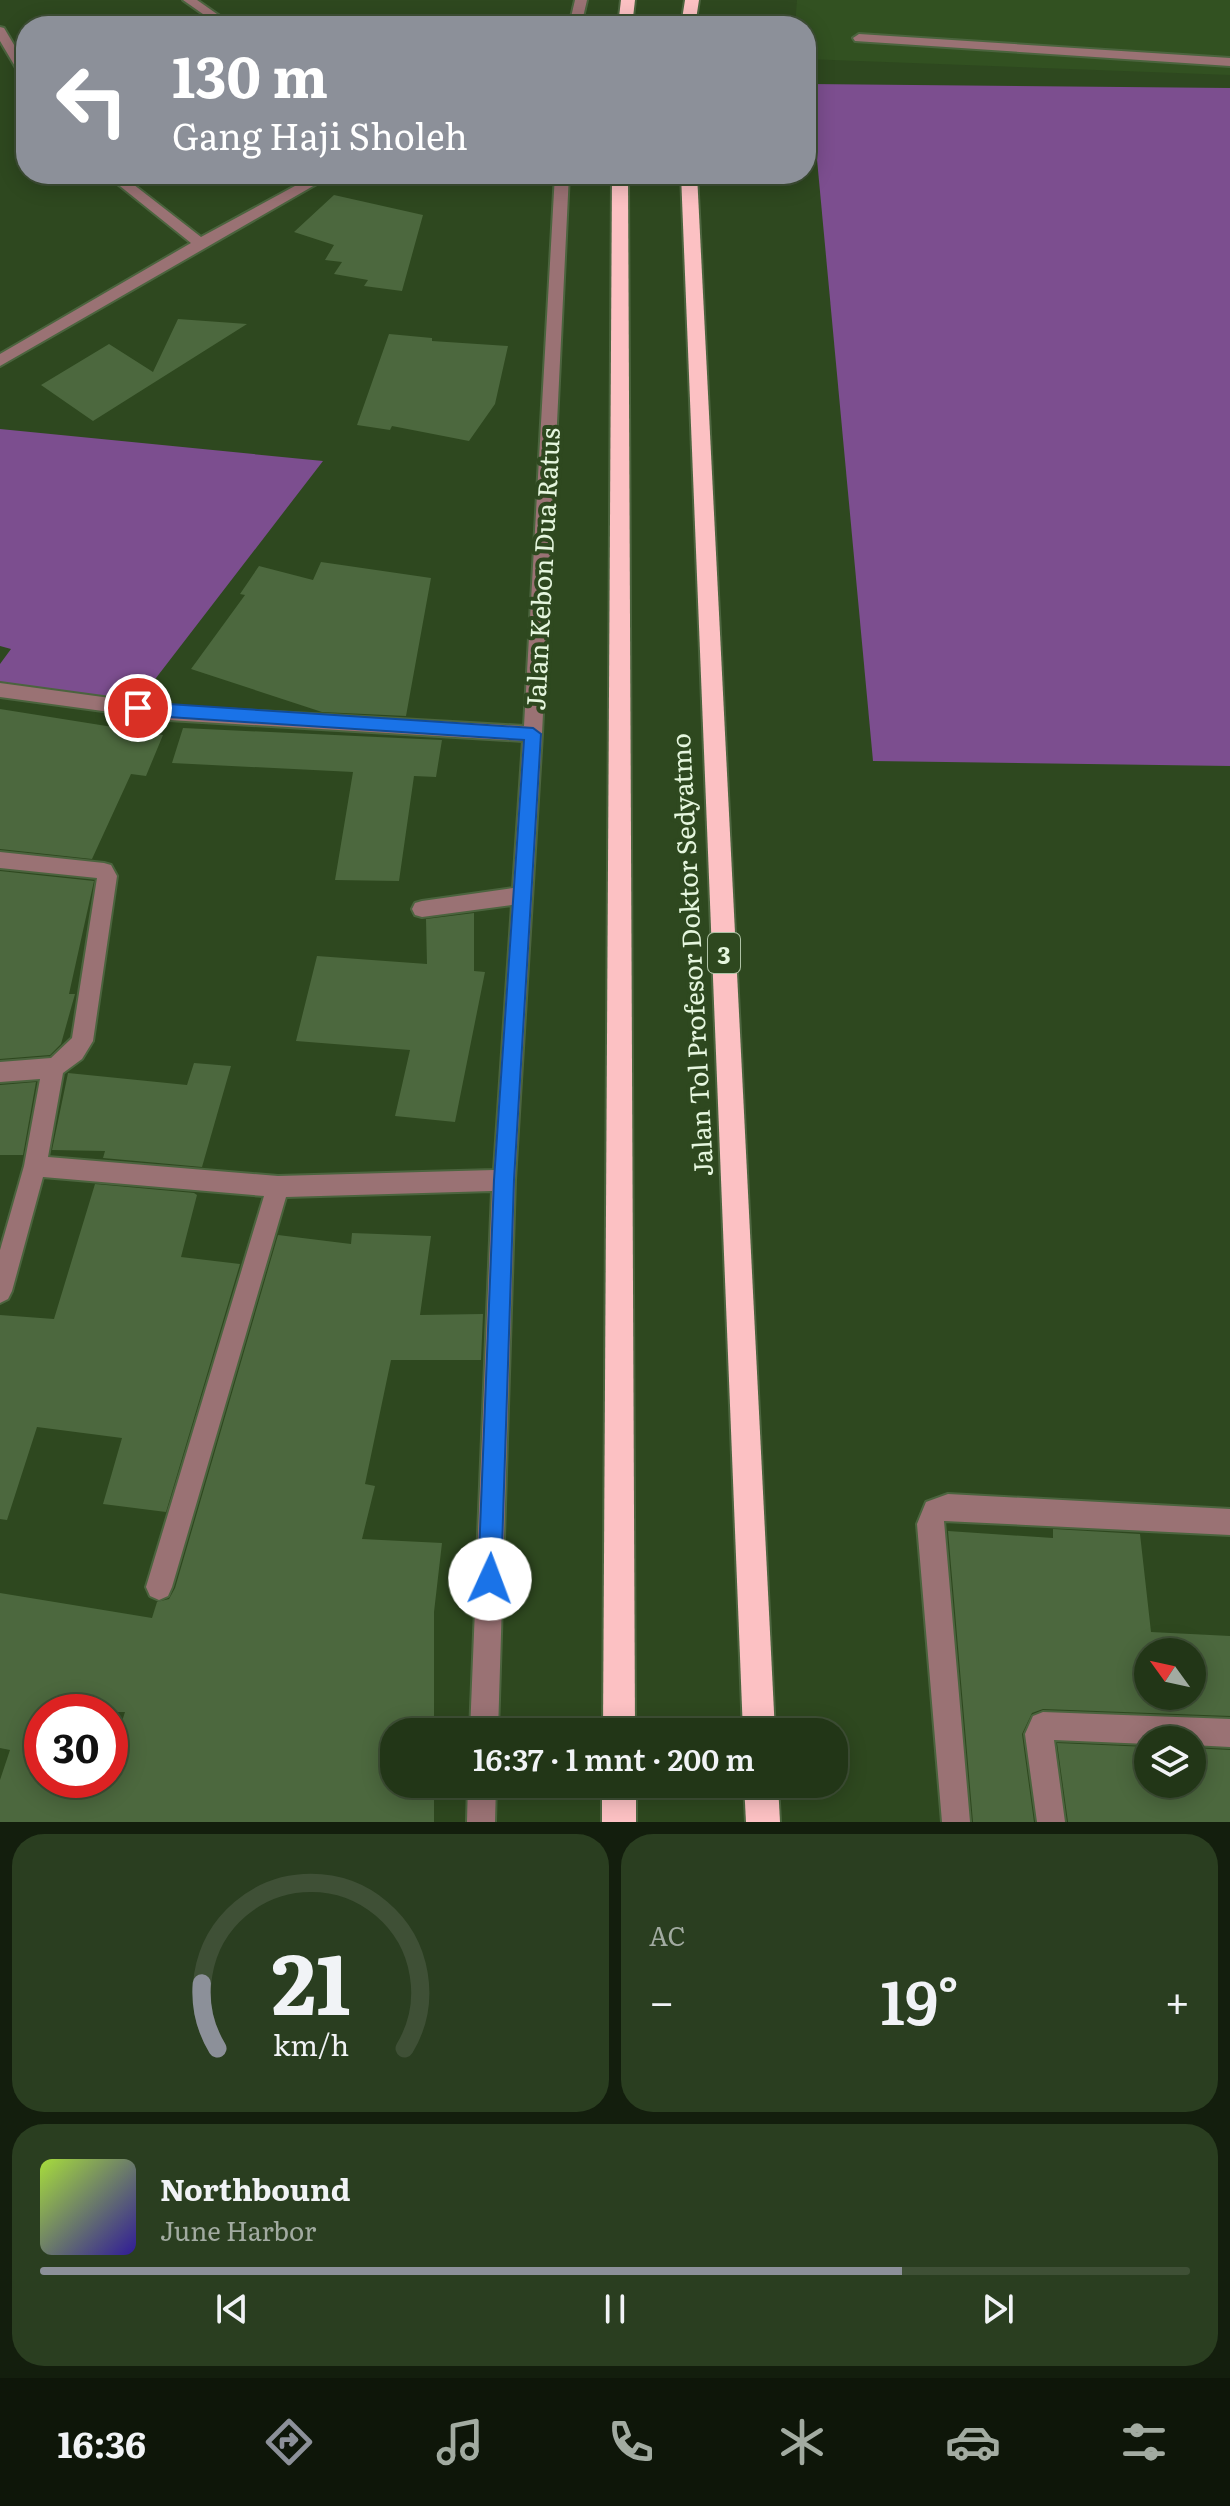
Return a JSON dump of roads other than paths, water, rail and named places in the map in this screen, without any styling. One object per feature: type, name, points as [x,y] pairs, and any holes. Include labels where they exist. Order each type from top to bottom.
[{"type":"highway","points":[[619,1718],[620,184]]},
{"type":"highway","name":"Jalan Tol Profesor Doktor Sedyatmo","points":[[689,184],[758,1718]]},
{"type":"highway","points":[[619,1798],[619,1822]]},
{"type":"highway","points":[[762,1798],[763,1822]]},
{"type":"street","points":[[189,0],[213,16]]},
{"type":"street","points":[[0,31],[16,58]]},
{"type":"street","points":[[859,38],[1230,62]]},
{"type":"street","points":[[125,184],[201,244]]},
{"type":"street","points":[[0,361],[309,184]]},
{"type":"street","name":"Jalan Kebon Dua Ratus","points":[[485,1718],[504,1180],[533,734],[561,184]]},
{"type":"street","points":[[0,690],[169,713],[533,734]]},
{"type":"street","points":[[0,860],[104,871],[107,876],[85,1032],[71,1059],[53,1068],[0,1072]]},
{"type":"street","points":[[422,909],[522,895]]},
{"type":"street","points":[[1,1282],[35,1166],[53,1068]]},
{"type":"street","points":[[35,1166],[278,1187],[504,1180]]},
{"type":"street","points":[[159,1587],[278,1187]]},
{"type":"street","points":[[956,1822],[930,1524],[935,1511],[948,1507],[1230,1522]]},
{"type":"street","points":[[1051,1822],[1039,1734],[1043,1726],[1230,1733]]},
{"type":"street","points":[[481,1822],[482,1798]]}]
